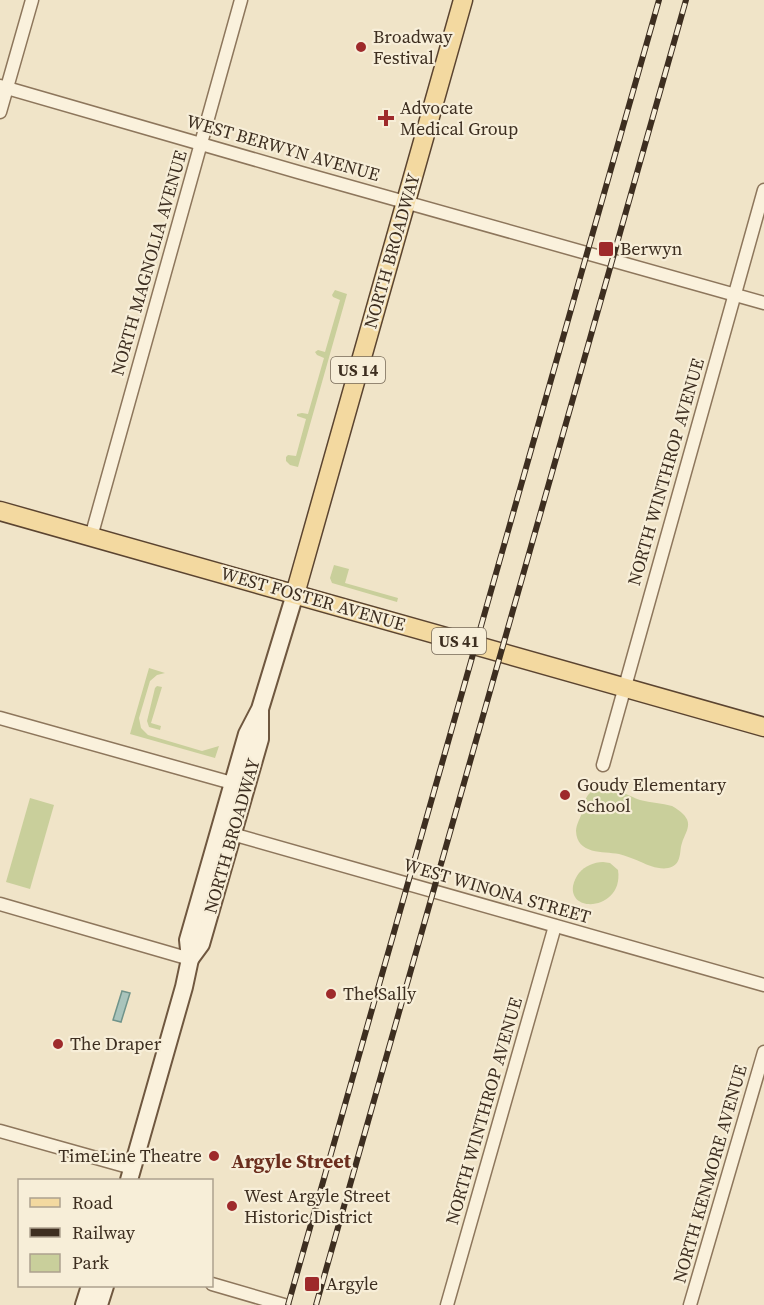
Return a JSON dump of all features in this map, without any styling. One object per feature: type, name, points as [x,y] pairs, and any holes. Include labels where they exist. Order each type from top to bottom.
[{"type":"main road","name":"NORTH BROADWAY","points":[[226,832],[232,783],[247,734],[260,709],[294,594],[463,0]]},
{"type":"main road","name":"WEST FOSTER AVENUE","points":[[0,511],[764,727]]},
{"type":"main road","name":"NORTH BROADWAY","points":[[130,1174],[190,959],[188,940],[260,739],[260,709]]},
{"type":"main road","points":[[84,1305],[90,1287]]},
{"type":"main road","points":[[99,1305],[105,1287]]},
{"type":"street","points":[[0,112],[3,87],[32,0]]},
{"type":"street","name":"NORTH MAGNOLIA AVENUE","points":[[91,537],[241,0]]},
{"type":"street","name":"WEST BERWYN AVENUE","points":[[3,87],[764,303]]},
{"type":"street","name":"NORTH WINTHROP AVENUE","points":[[603,765],[764,189]]},
{"type":"street","points":[[0,718],[232,783]]},
{"type":"street","name":"WEST WINONA STREET","points":[[226,832],[764,985]]},
{"type":"street","points":[[0,904],[190,959]]},
{"type":"street","name":"NORTH WINTHROP AVENUE","points":[[447,1305],[555,926]]},
{"type":"street","name":"NORTH KENMORE AVENUE","points":[[690,1305],[764,1052]]},
{"type":"street","points":[[0,1131],[130,1174]]},
{"type":"street","points":[[213,1284],[284,1305]]},
{"type":"green space","points":[[335,290],[347,294],[298,467],[290,465],[286,457],[296,456],[306,419],[297,414],[308,414],[324,358],[315,352],[318,350],[325,352],[340,300],[332,295]]},
{"type":"green space","points":[[334,565],[349,569],[345,583],[398,598],[397,602],[332,583],[330,578]]},
{"type":"green space","points":[[149,668],[165,673],[157,675],[150,681],[139,718],[141,728],[148,735],[202,751],[219,746],[215,758],[130,734]]},
{"type":"green space","points":[[157,686],[162,687],[151,723],[161,726],[160,730],[149,727],[147,721]]},
{"type":"green space","points":[[606,787],[640,800],[672,806],[683,814],[688,821],[688,828],[675,865],[666,868],[655,867],[619,854],[592,850],[581,844],[577,839],[576,828],[585,800],[592,791]]},
{"type":"green space","points":[[30,798],[54,805],[30,889],[6,882]]},
{"type":"green space","points":[[603,862],[610,863],[618,870],[618,883],[613,893],[596,904],[579,901],[574,895],[573,886],[577,876],[587,866]]},
{"type":"water","points":[[122,991],[130,993],[121,1022],[113,1020]]},
{"type":"railway","points":[[288,1305],[659,0]]},
{"type":"railway","points":[[316,1305],[686,0]]},
{"type":"place","name":"Broadway Festival","points":[[361,47]]},
{"type":"place","name":"Advocate Medical Group","points":[[386,118]]},
{"type":"place","name":"Berwyn","points":[[606,249]]},
{"type":"place","name":"Goudy Elementary School","points":[[565,795]]},
{"type":"place","name":"The Sally","points":[[331,994]]},
{"type":"place","name":"The Draper","points":[[58,1044]]},
{"type":"place","name":"TimeLine Theatre","points":[[214,1156]]},
{"type":"place","name":"West Argyle Street Historic District","points":[[232,1206]]},
{"type":"place","name":"Argyle","points":[[312,1284]]},
{"type":"district","name":"Argyle Street","points":[[291,1161]]}]
